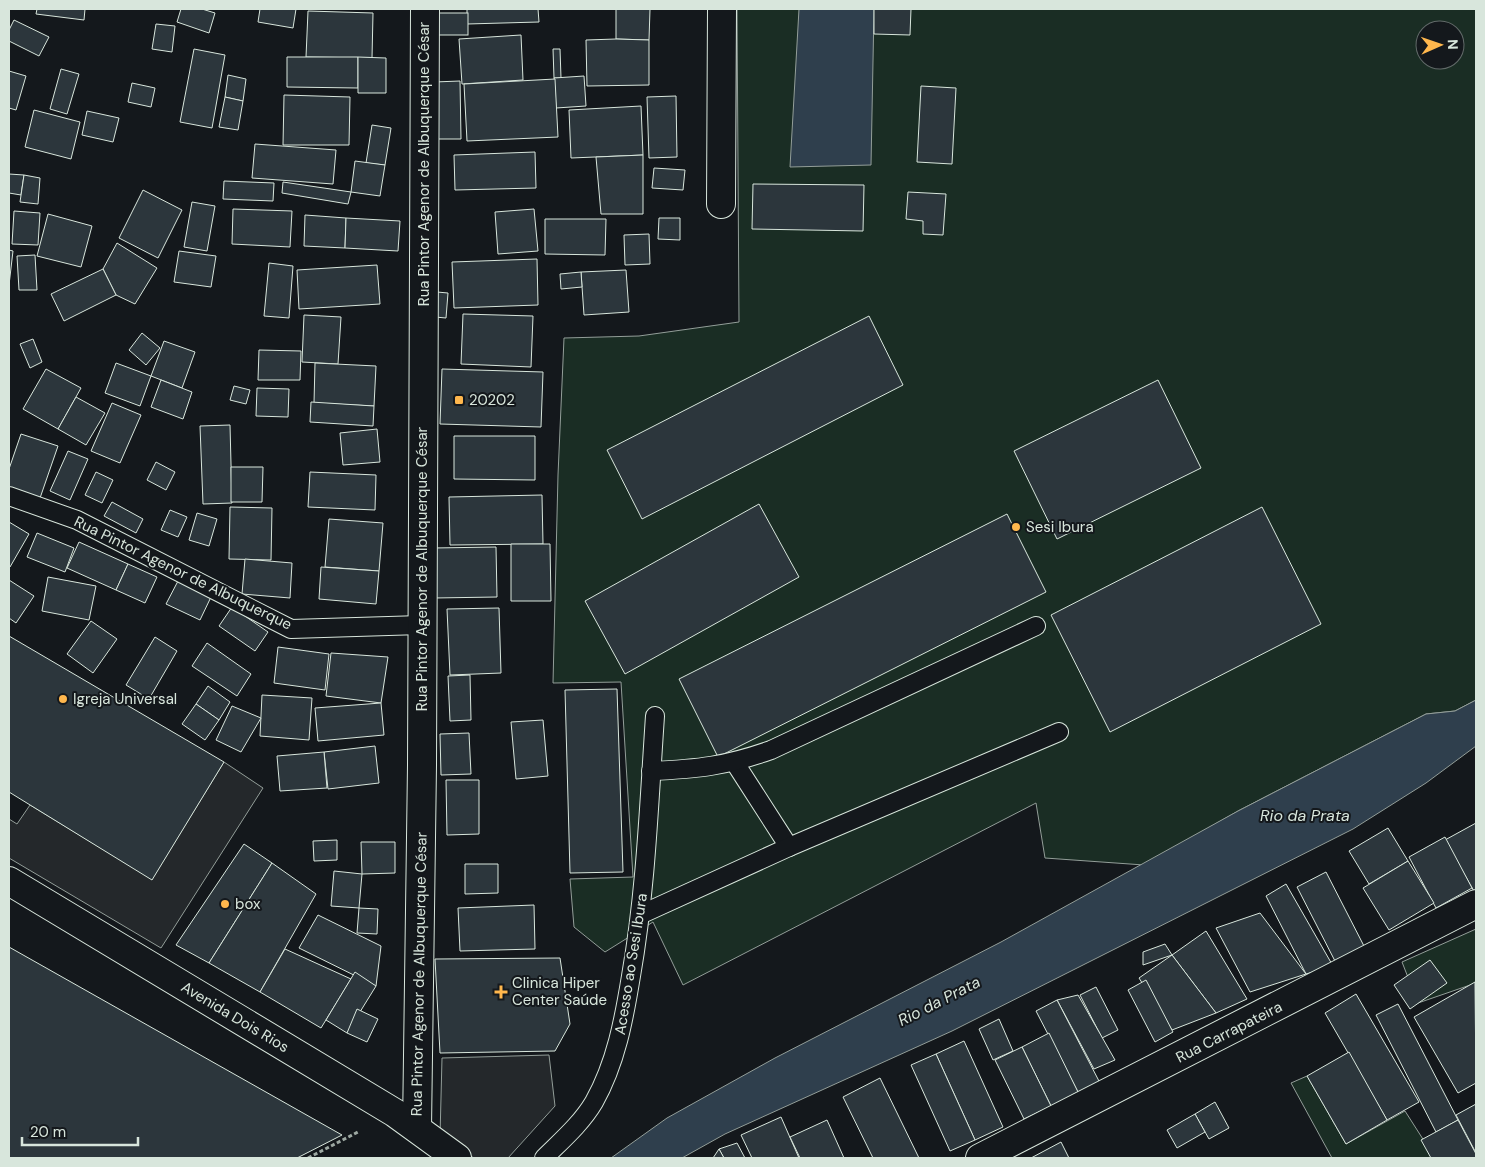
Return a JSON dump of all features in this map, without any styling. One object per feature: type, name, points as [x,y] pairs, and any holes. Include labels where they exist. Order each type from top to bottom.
[{"type":"street","name":"Rua Pintor Agenor de Albuquerque César","points":[[417,1128],[422,764],[421,625],[425,9]]},
{"type":"street","points":[[721,204],[722,9]]},
{"type":"street","name":"Avenida Dois Rios","points":[[9,881],[395,1112],[457,1158]]},
{"type":"street","name":"Rua Carrapateira","points":[[980,1158],[1476,904]]},
{"type":"lane","name":"Rua Pintor Agenor de Albuquerque","points":[[9,496],[78,520],[291,629],[421,625]]},
{"type":"lane","points":[[651,771],[700,768],[735,763],[771,750],[1036,626]]},
{"type":"lane","name":"Acesso ao Sesi Ibura","points":[[544,1158],[575,1127],[593,1103],[606,1078],[618,1045],[642,914],[655,716]]},
{"type":"lane","points":[[642,914],[789,847],[1059,732]]},
{"type":"lane","points":[[735,763],[789,847]]},
{"type":"path","points":[[308,1158],[395,1112]]},
{"type":"green space","name":"Sesi Ibura","points":[[737,9],[1476,9],[1476,700],[1455,711],[1426,714],[1238,811],[1144,865],[1045,858],[1036,803],[683,985],[653,922],[605,952],[574,927],[570,879],[633,877],[621,682],[553,683],[558,475],[564,338],[639,336],[739,322]]},
{"type":"green space","points":[[1476,929],[1476,983],[1418,1003],[1402,962]]},
{"type":"green space","points":[[1307,1076],[1346,1144],[1405,1111],[1435,1158],[1332,1158],[1291,1083]]},
{"type":"shaded area","points":[[224,762],[263,788],[161,948],[9,858],[9,819],[17,824],[30,805],[152,879]]},
{"type":"shaded area","points":[[549,1055],[555,1106],[508,1158],[474,1158],[440,1137],[442,1058]]},
{"type":"water","points":[[799,9],[874,9],[871,165],[790,167]]},
{"type":"water","name":"Rio da Prata","points":[[1476,700],[1476,746],[1426,783],[1353,829],[952,1031],[725,1134],[682,1158],[611,1158],[667,1118],[775,1058],[1001,942],[1238,811],[1426,714],[1455,711]]},
{"type":"building","points":[[37,9],[85,9],[84,20],[36,14]]},
{"type":"building","points":[[181,9],[202,9],[215,13],[209,33],[177,22]]},
{"type":"building","points":[[260,9],[296,9],[293,28],[258,22]]},
{"type":"building","points":[[467,9],[538,9],[539,22],[467,24]]},
{"type":"building","points":[[616,9],[650,9],[649,40],[616,39]]},
{"type":"building","points":[[874,9],[911,9],[910,35],[874,34]]},
{"type":"building","points":[[308,11],[373,13],[372,58],[306,57]]},
{"type":"building","points":[[436,13],[468,13],[468,35],[436,35]]},
{"type":"building","points":[[14,20],[49,37],[39,56],[9,41],[9,30]]},
{"type":"building","points":[[156,24],[175,26],[172,52],[152,49]]},
{"type":"building","points":[[521,35],[523,80],[462,84],[459,39]]},
{"type":"building","points":[[586,40],[649,40],[649,85],[587,86]]},
{"type":"building","points":[[194,49],[225,55],[212,128],[180,122]]},
{"type":"building","points":[[553,49],[560,49],[561,78],[554,78]]},
{"type":"building","points":[[287,57],[358,57],[358,88],[287,87]]},
{"type":"building","points":[[358,57],[386,58],[386,93],[358,93]]},
{"type":"building","points":[[61,69],[79,74],[67,114],[50,109]]},
{"type":"building","points":[[9,71],[26,76],[16,110],[9,108]]},
{"type":"building","points":[[228,75],[246,79],[243,101],[225,97]]},
{"type":"building","points":[[584,76],[586,106],[556,108],[554,78]]},
{"type":"building","points":[[555,79],[558,137],[467,141],[464,84]]},
{"type":"building","points":[[460,81],[461,139],[435,139],[434,82]]},
{"type":"building","points":[[132,83],[155,88],[151,107],[128,102]]},
{"type":"building","points":[[921,86],[956,88],[952,164],[917,162]]},
{"type":"building","points":[[284,95],[350,97],[349,145],[283,145]]},
{"type":"building","points":[[676,96],[677,157],[649,158],[647,97]]},
{"type":"building","points":[[225,97],[243,101],[238,130],[219,127]]},
{"type":"building","points":[[641,106],[643,155],[571,158],[569,110]]},
{"type":"building","points":[[34,110],[80,122],[71,159],[25,147]]},
{"type":"building","points":[[87,111],[119,118],[113,142],[82,135]]},
{"type":"building","points":[[372,125],[391,128],[385,165],[366,163]]},
{"type":"building","points":[[255,144],[336,150],[333,184],[252,178]]},
{"type":"building","points":[[535,152],[536,188],[455,190],[454,155]]},
{"type":"building","points":[[643,155],[643,214],[601,214],[596,157]]},
{"type":"building","points":[[355,161],[385,165],[380,196],[351,192]]},
{"type":"building","points":[[654,168],[685,170],[683,190],[652,188]]},
{"type":"building","points":[[9,174],[24,175],[21,195],[9,193]]},
{"type":"building","points":[[24,175],[40,178],[38,204],[20,202]]},
{"type":"building","points":[[224,181],[274,183],[273,201],[223,199]]},
{"type":"building","points":[[283,182],[351,192],[348,204],[282,193]]},
{"type":"building","points":[[753,184],[864,185],[863,231],[752,229]]},
{"type":"building","points":[[143,190],[182,210],[158,258],[119,238]]},
{"type":"building","points":[[908,192],[946,194],[943,235],[923,234],[923,221],[906,219]]},
{"type":"building","points":[[192,202],[215,206],[207,251],[184,247]]},
{"type":"building","points":[[233,209],[292,211],[290,247],[232,244]]},
{"type":"building","points":[[534,209],[538,251],[498,254],[495,212]]},
{"type":"building","points":[[14,211],[40,213],[38,245],[12,244]]},
{"type":"building","points":[[48,214],[92,226],[81,267],[37,256]]},
{"type":"building","points":[[305,215],[346,218],[345,248],[304,246]]},
{"type":"building","points":[[346,218],[400,221],[398,251],[345,248]]},
{"type":"building","points":[[659,218],[680,218],[680,240],[658,239]]},
{"type":"building","points":[[545,219],[606,219],[605,255],[545,254]]},
{"type":"building","points":[[649,234],[650,264],[625,265],[624,235]]},
{"type":"building","points":[[117,243],[157,268],[135,304],[116,295],[103,269]]},
{"type":"building","points":[[9,250],[13,251],[9,285]]},
{"type":"building","points":[[179,251],[216,256],[211,287],[174,282]]},
{"type":"building","points":[[35,255],[37,290],[19,290],[17,256]]},
{"type":"building","points":[[537,259],[538,305],[454,308],[452,262]]},
{"type":"building","points":[[269,263],[293,266],[289,318],[264,316]]},
{"type":"building","points":[[377,265],[380,304],[299,309],[297,270]]},
{"type":"building","points":[[103,269],[116,295],[64,321],[51,294]]},
{"type":"building","points":[[626,270],[629,312],[584,315],[581,272]]},
{"type":"building","points":[[581,272],[582,287],[561,289],[560,274]]},
{"type":"building","points":[[437,292],[448,293],[446,318],[435,317]]},
{"type":"building","points":[[463,314],[533,316],[531,367],[461,364]]},
{"type":"building","points":[[304,315],[341,317],[338,364],[302,362]]},
{"type":"building","points":[[869,316],[903,385],[642,519],[607,450]]},
{"type":"building","points":[[142,333],[160,348],[146,365],[129,350]]},
{"type":"building","points":[[33,339],[42,362],[30,368],[20,344]]},
{"type":"building","points":[[164,341],[195,352],[182,388],[151,376]]},
{"type":"building","points":[[259,350],[301,351],[300,380],[258,380]]},
{"type":"building","points":[[116,363],[151,376],[140,406],[105,393]]},
{"type":"building","points":[[315,363],[376,366],[374,406],[314,403]]},
{"type":"building","points":[[46,369],[81,388],[58,429],[23,409]]},
{"type":"building","points":[[442,369],[543,372],[541,427],[440,424]]},
{"type":"building","points":[[161,380],[192,392],[183,419],[151,407]]},
{"type":"building","points":[[1158,380],[1201,468],[1057,539],[1014,451]]},
{"type":"building","points":[[234,386],[250,390],[246,404],[230,400]]},
{"type":"building","points":[[257,388],[289,389],[288,417],[256,416]]},
{"type":"building","points":[[76,397],[105,413],[86,445],[58,429]]},
{"type":"building","points":[[311,402],[374,406],[373,426],[310,422]]},
{"type":"building","points":[[112,403],[141,415],[120,463],[91,451]]},
{"type":"building","points":[[230,425],[232,503],[203,504],[200,426]]},
{"type":"building","points":[[377,429],[380,462],[343,465],[340,433]]},
{"type":"building","points":[[21,434],[58,446],[39,501],[9,491],[9,469]]},
{"type":"building","points":[[454,436],[535,436],[535,480],[454,479]]},
{"type":"building","points":[[68,451],[88,459],[70,500],[50,491]]},
{"type":"building","points":[[156,462],[175,472],[166,490],[147,480]]},
{"type":"building","points":[[231,467],[263,467],[262,502],[231,502]]},
{"type":"building","points":[[96,472],[113,480],[102,503],[85,495]]},
{"type":"building","points":[[310,472],[376,475],[375,510],[308,507]]},
{"type":"building","points":[[542,495],[543,544],[450,545],[449,497]]},
{"type":"building","points":[[112,502],[143,519],[136,533],[104,516]]},
{"type":"building","points":[[759,504],[799,577],[625,674],[585,601]]},
{"type":"building","points":[[230,507],[272,508],[271,560],[229,559]]},
{"type":"building","points":[[1262,507],[1321,624],[1110,732],[1051,615]]},
{"type":"building","points":[[170,510],[187,517],[178,537],[161,530]]},
{"type":"building","points":[[197,513],[217,519],[209,546],[189,540]]},
{"type":"building","points":[[1007,514],[1046,592],[718,757],[679,679]]},
{"type":"building","points":[[329,519],[383,523],[379,571],[325,567]]},
{"type":"building","points":[[9,522],[29,534],[10,567],[9,566]]},
{"type":"building","points":[[37,533],[74,548],[65,572],[27,557]]},
{"type":"building","points":[[79,542],[128,564],[116,590],[67,568]]},
{"type":"building","points":[[511,544],[550,544],[551,601],[511,601]]},
{"type":"building","points":[[496,547],[497,597],[434,598],[433,548]]},
{"type":"building","points":[[245,559],[292,563],[290,598],[242,594]]},
{"type":"building","points":[[128,564],[157,577],[145,603],[116,590]]},
{"type":"building","points":[[321,567],[379,571],[376,604],[319,599]]},
{"type":"building","points":[[48,577],[96,586],[89,620],[42,611]]},
{"type":"building","points":[[9,580],[34,596],[16,623],[9,618]]},
{"type":"building","points":[[178,581],[211,597],[200,620],[166,604]]},
{"type":"building","points":[[232,607],[268,632],[255,651],[219,626]]},
{"type":"building","points":[[499,608],[501,673],[450,675],[447,609]]},
{"type":"building","points":[[91,621],[117,639],[93,673],[67,654]]},
{"type":"building","name":"Igreja Universal","points":[[9,636],[224,762],[152,880],[9,792]]},
{"type":"building","points":[[155,637],[177,651],[149,699],[126,685]]},
{"type":"building","points":[[207,643],[251,674],[237,696],[192,666]]},
{"type":"building","points":[[278,647],[329,654],[325,690],[274,683]]},
{"type":"building","points":[[331,653],[388,657],[381,703],[326,696]]},
{"type":"building","points":[[470,675],[471,720],[450,721],[448,676]]},
{"type":"building","points":[[208,686],[230,702],[219,720],[196,704]]},
{"type":"building","points":[[617,689],[623,872],[570,873],[565,690]]},
{"type":"building","points":[[262,695],[312,698],[309,740],[260,736]]},
{"type":"building","points":[[381,703],[384,735],[318,741],[315,708]]},
{"type":"building","points":[[196,704],[219,720],[205,740],[182,724]]},
{"type":"building","points":[[232,706],[261,718],[241,752],[216,740]]},
{"type":"building","points":[[543,720],[548,776],[516,779],[511,722]]},
{"type":"building","points":[[469,733],[471,774],[441,775],[440,734]]},
{"type":"building","points":[[375,746],[379,783],[328,789],[324,752]]},
{"type":"building","points":[[324,752],[327,788],[280,791],[277,756]]},
{"type":"building","points":[[446,780],[479,780],[479,834],[447,835]]},
{"type":"building","points":[[1476,823],[1476,892],[1475,893],[1445,840]]},
{"type":"building","points":[[1388,828],[1408,861],[1369,884],[1349,851]]},
{"type":"building","points":[[1445,837],[1472,888],[1436,908],[1409,857]]},
{"type":"building","points":[[337,840],[337,860],[314,861],[313,841]]},
{"type":"building","points":[[361,842],[395,842],[395,873],[362,874]]},
{"type":"building","name":"box","points":[[244,844],[272,863],[209,963],[176,945]]},
{"type":"building","points":[[1408,861],[1434,903],[1389,930],[1363,888]]},
{"type":"building","points":[[272,863],[316,894],[260,992],[209,963]]},
{"type":"building","points":[[465,864],[498,864],[498,893],[465,894]]},
{"type":"building","points":[[334,871],[362,874],[359,908],[331,906]]},
{"type":"building","points":[[1326,872],[1365,948],[1336,963],[1297,887]]},
{"type":"building","points":[[1286,884],[1333,966],[1306,974],[1266,896]]},
{"type":"building","points":[[534,905],[535,949],[460,951],[458,908]]},
{"type":"building","points":[[359,908],[378,909],[377,934],[357,933]]},
{"type":"building","points":[[1260,913],[1306,974],[1250,992],[1216,928]]},
{"type":"building","points":[[318,915],[381,946],[376,986],[299,948]]},
{"type":"building","points":[[1206,931],[1247,999],[1216,1013],[1172,955]]},
{"type":"building","points":[[1165,944],[1172,955],[1143,965],[1143,952]]},
{"type":"building","points":[[9,947],[342,1135],[297,1158],[9,1158]]},
{"type":"building","points":[[285,949],[351,979],[321,1028],[260,992]]},
{"type":"building","points":[[1172,955],[1216,1013],[1172,1030],[1139,978]]},
{"type":"building","name":"Clinica Hiper Center Saúde","points":[[560,958],[570,1024],[555,1051],[440,1053],[435,959]]},
{"type":"building","points":[[1430,960],[1447,983],[1410,1009],[1394,985]]},
{"type":"building","points":[[355,972],[376,986],[347,1033],[326,1020]]},
{"type":"building","points":[[1146,980],[1173,1032],[1155,1042],[1128,990]]},
{"type":"building","points":[[1475,982],[1476,1083],[1458,1093],[1414,1017]]},
{"type":"building","points":[[1096,987],[1118,1030],[1102,1038],[1080,995]]},
{"type":"building","points":[[1356,994],[1419,1102],[1387,1120],[1325,1013]]},
{"type":"building","points":[[1078,995],[1115,1060],[1094,1069],[1057,1000]]},
{"type":"building","points":[[1057,1000],[1100,1083],[1079,1094],[1036,1011]]},
{"type":"building","points":[[1398,1004],[1458,1120],[1436,1132],[1376,1015]]},
{"type":"building","points":[[357,1009],[378,1019],[367,1042],[347,1033]]},
{"type":"building","points":[[999,1019],[1013,1051],[993,1060],[979,1029]]},
{"type":"building","points":[[1049,1033],[1078,1092],[1051,1106],[1022,1047]]},
{"type":"building","points":[[964,1041],[1003,1127],[975,1140],[936,1054]]},
{"type":"building","points":[[1022,1047],[1051,1106],[1024,1119],[995,1060]]},
{"type":"building","points":[[1349,1052],[1387,1120],[1346,1144],[1307,1076]]},
{"type":"building","points":[[936,1054],[975,1140],[950,1151],[911,1065]]},
{"type":"building","points":[[880,1078],[919,1158],[873,1158],[843,1097]]},
{"type":"building","points":[[1215,1102],[1229,1128],[1209,1139],[1195,1114]]},
{"type":"building","points":[[1476,1104],[1476,1153],[1456,1115]]},
{"type":"building","points":[[1195,1114],[1205,1132],[1177,1148],[1167,1130]]},
{"type":"building","points":[[781,1117],[799,1158],[752,1158],[741,1135]]},
{"type":"building","points":[[827,1120],[844,1158],[800,1158],[790,1137]]},
{"type":"building","points":[[1458,1120],[1476,1154],[1476,1158],[1431,1158],[1421,1140]]},
{"type":"building","points":[[1061,1142],[1069,1158],[1031,1158]]},
{"type":"building","points":[[737,1143],[745,1158],[724,1158],[719,1149]]},
{"type":"building","points":[[719,1149],[724,1158],[713,1158]]},
{"type":"place","name":"20202","points":[[459,400]]},
{"type":"place","name":"Sesi Ibura","points":[[1016,527]]},
{"type":"place","name":"Igreja Universal","points":[[63,699]]},
{"type":"place","name":"box","points":[[225,904]]},
{"type":"place","name":"Clinica Hiper Center Saúde","points":[[501,992]]}]
